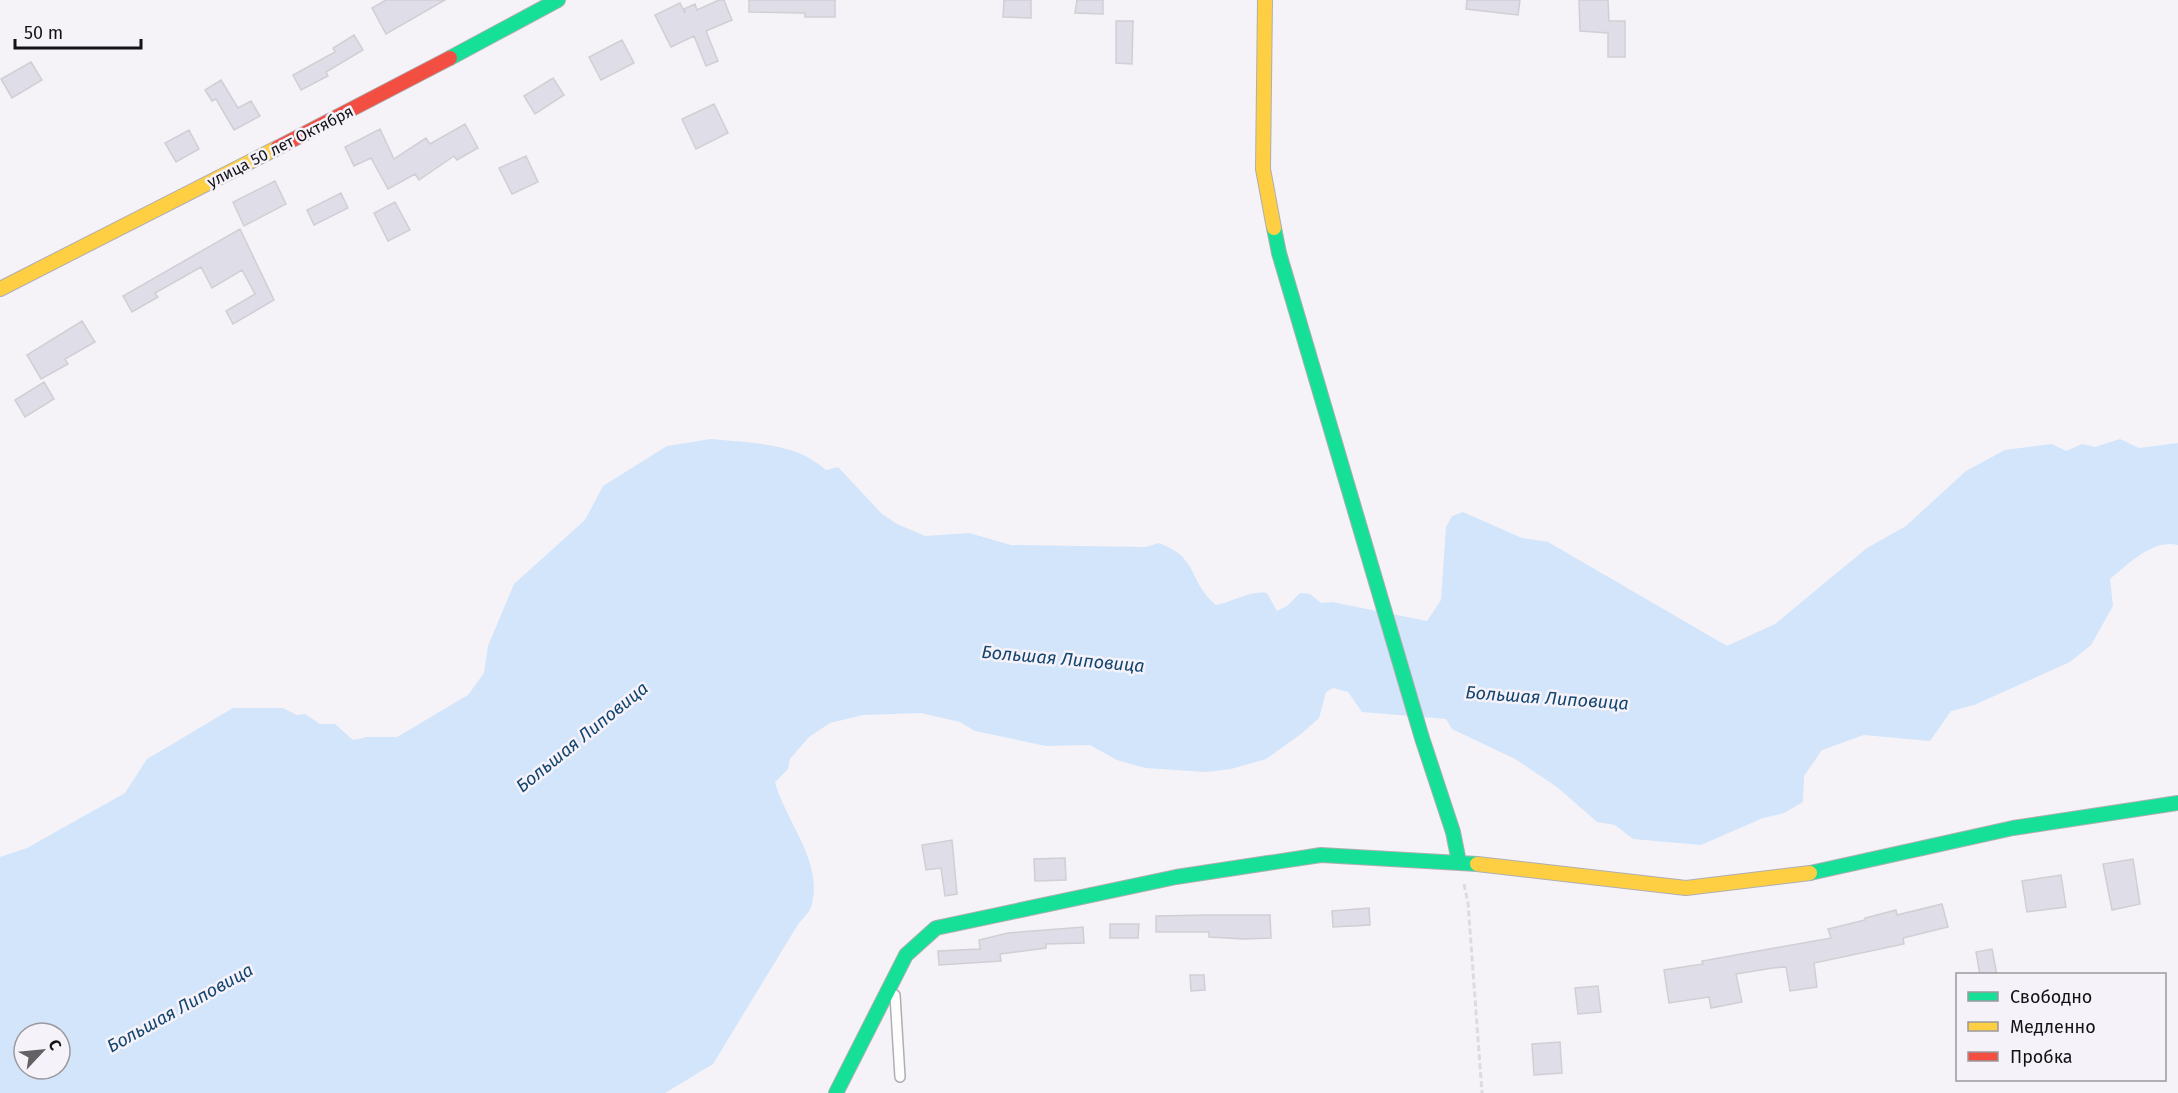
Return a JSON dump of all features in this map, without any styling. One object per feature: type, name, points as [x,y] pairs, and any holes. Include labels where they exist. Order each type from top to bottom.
[{"type":"street","name":"улица 50 лет Октября","points":[[0,289],[417,76],[558,0]]},
{"type":"street","points":[[1265,0],[1263,169],[1269,210],[1279,253],[1382,595],[1422,738],[1453,832],[1459,862]]},
{"type":"street","points":[[836,1093],[906,955],[936,928],[1176,877],[1321,855],[1459,862],[1686,888],[1805,874],[2013,828],[2178,803]]},
{"type":"lane","points":[[900,1077],[894,996],[906,955]]},
{"type":"path","points":[[1459,862],[1468,903],[1482,1093]]},
{"type":"water","name":"Большая Липовица","points":[[711,439],[757,443],[801,454],[826,470],[838,467],[882,514],[897,524],[925,536],[969,533],[1011,545],[1146,547],[1159,543],[1172,549],[1188,563],[1201,588],[1216,605],[1248,595],[1267,593],[1277,611],[1287,606],[1300,593],[1310,594],[1321,603],[1332,602],[1427,621],[1441,600],[1446,527],[1452,516],[1463,512],[1522,538],[1548,542],[1727,646],[1775,624],[1867,548],[1906,526],[1966,471],[2005,450],[2052,444],[2066,451],[2082,444],[2095,447],[2120,439],[2139,448],[2178,443],[2178,545],[2168,544],[2150,549],[2110,579],[2113,606],[2091,645],[2070,662],[1974,705],[1951,711],[1930,741],[1864,735],[1822,750],[1804,776],[1803,802],[1784,813],[1763,818],[1701,845],[1633,839],[1615,825],[1597,822],[1557,787],[1515,759],[1452,729],[1446,719],[1362,712],[1348,692],[1333,688],[1326,692],[1319,718],[1266,759],[1231,769],[1206,772],[1145,768],[1117,760],[1090,745],[1046,746],[975,731],[960,722],[921,713],[863,715],[830,723],[809,737],[790,759],[788,769],[775,782],[813,874],[814,891],[811,907],[797,926],[713,1064],[665,1093],[0,1093],[0,857],[27,848],[125,793],[147,759],[233,708],[283,708],[297,715],[305,714],[320,724],[335,724],[353,740],[367,737],[397,737],[468,695],[484,673],[488,646],[514,584],[585,520],[603,486],[667,446]]},
{"type":"building","points":[[386,0],[445,0],[386,34],[372,8]]},
{"type":"building","points":[[724,0],[732,20],[706,31],[718,61],[706,66],[694,36],[671,47],[655,15],[680,3],[685,13],[684,9],[695,4],[697,10]]},
{"type":"building","points":[[749,0],[835,0],[835,17],[805,17],[805,13],[749,12]]},
{"type":"building","points":[[1004,0],[1031,0],[1031,18],[1003,17]]},
{"type":"building","points":[[1077,0],[1103,0],[1103,14],[1075,13]]},
{"type":"building","points":[[1467,0],[1520,0],[1518,15],[1466,9]]},
{"type":"building","points":[[1579,0],[1608,0],[1609,21],[1625,21],[1625,57],[1608,57],[1608,33],[1580,31]]},
{"type":"building","points":[[1116,21],[1133,21],[1132,64],[1116,63]]},
{"type":"building","points":[[354,35],[363,50],[326,72],[328,76],[301,90],[293,75],[335,52],[333,48]]},
{"type":"building","points":[[622,40],[634,63],[601,80],[589,57]]},
{"type":"building","points":[[31,62],[42,80],[12,98],[1,79]]},
{"type":"building","points":[[553,78],[564,95],[535,114],[524,96]]},
{"type":"building","points":[[221,80],[238,108],[251,101],[260,116],[234,130],[216,99],[212,101],[205,90]]},
{"type":"building","points":[[714,104],[728,133],[696,149],[682,119]]},
{"type":"building","points":[[465,124],[478,148],[457,160],[454,156],[419,180],[415,174],[388,189],[371,158],[354,166],[345,147],[380,129],[394,159],[426,138],[430,144]]},
{"type":"building","points":[[189,130],[199,149],[176,162],[165,143]]},
{"type":"building","points":[[526,156],[538,182],[512,194],[499,168]]},
{"type":"building","points":[[275,181],[286,204],[244,226],[233,202]]},
{"type":"building","points":[[341,193],[348,208],[314,225],[307,210]]},
{"type":"building","points":[[395,202],[410,230],[388,241],[374,213]]},
{"type":"building","points":[[240,229],[274,300],[233,324],[226,311],[255,294],[242,270],[212,288],[201,267],[155,293],[158,297],[132,312],[123,296]]},
{"type":"building","points":[[82,321],[95,342],[65,359],[68,364],[41,379],[27,355]]},
{"type":"building","points":[[44,382],[54,399],[25,417],[15,400]]},
{"type":"building","points":[[952,840],[957,894],[945,896],[941,868],[926,870],[922,845]]},
{"type":"building","points":[[1065,858],[1066,880],[1035,881],[1034,859]]},
{"type":"building","points":[[2133,859],[2140,904],[2112,910],[2103,864]]},
{"type":"building","points":[[2061,875],[2066,907],[2027,912],[2022,881]]},
{"type":"building","points":[[1942,904],[1948,927],[1903,938],[1904,944],[1814,963],[1817,987],[1790,991],[1786,967],[1773,968],[1736,974],[1742,1002],[1711,1008],[1709,997],[1669,1003],[1664,970],[1831,938],[1828,929],[1896,910],[1897,915]]},
{"type":"building","points":[[1369,908],[1370,925],[1333,927],[1332,911]]},
{"type":"building","points":[[1270,915],[1271,938],[1209,937],[1209,932],[1156,932],[1156,916]]},
{"type":"building","points":[[1110,924],[1139,924],[1138,938],[1110,938]]},
{"type":"building","points":[[1083,927],[1084,943],[1046,944],[1046,948],[1000,954],[1001,961],[939,965],[938,951],[980,949],[979,940],[1008,933]]},
{"type":"building","points":[[1992,949],[1997,973],[1980,973],[1976,952]]},
{"type":"building","points":[[1190,975],[1204,975],[1205,990],[1191,991]]},
{"type":"building","points":[[1598,986],[1601,1012],[1578,1014],[1575,988]]},
{"type":"building","points":[[1560,1042],[1562,1073],[1534,1075],[1532,1044]]},
{"type":"traffic: fast","points":[[450,58],[558,0]]},
{"type":"traffic: fast","points":[[1274,228],[1279,253],[1422,738],[1453,832],[1459,862]]},
{"type":"traffic: fast","points":[[1810,873],[2013,828],[2178,803]]},
{"type":"traffic: fast","points":[[836,1093],[906,955],[936,928],[1176,877],[1321,855],[1477,864]]},
{"type":"traffic: slow","points":[[1265,0],[1263,169],[1274,228]]},
{"type":"traffic: slow","points":[[0,289],[277,148]]},
{"type":"traffic: slow","points":[[1477,864],[1686,888],[1810,873]]},
{"type":"traffic: jam","points":[[277,148],[450,58]]}]
